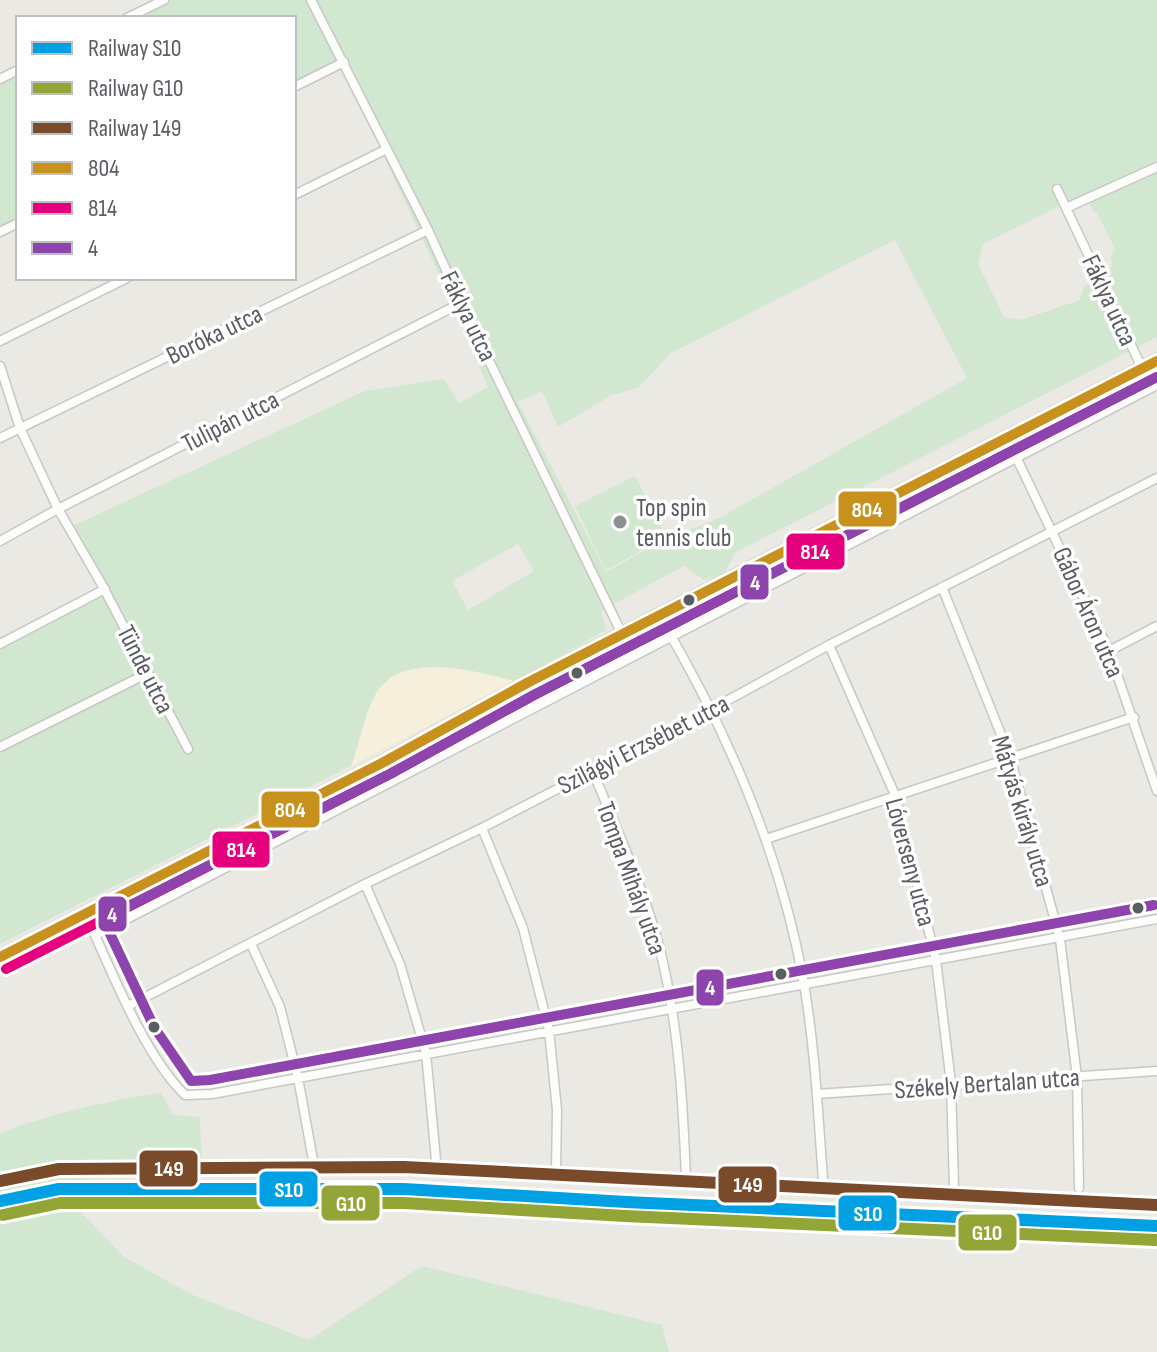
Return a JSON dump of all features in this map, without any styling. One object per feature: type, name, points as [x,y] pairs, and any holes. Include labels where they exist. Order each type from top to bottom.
[{"type":"main road","points":[[0,957],[384,762],[622,634],[1157,361]]},
{"type":"street","points":[[131,16],[164,0]]},
{"type":"street","name":"Fáklya utca","points":[[311,0],[428,230],[622,634]]},
{"type":"street","points":[[296,86],[344,62]]},
{"type":"street","points":[[296,194],[385,150]]},
{"type":"street","points":[[1066,208],[1157,167]]},
{"type":"street","name":"Fáklya utca","points":[[1057,189],[1142,368]]},
{"type":"street","name":"Boróka utca","points":[[0,438],[428,230]]},
{"type":"street","points":[[0,341],[123,280]]},
{"type":"street","name":"Tulipán utca","points":[[0,541],[461,303]]},
{"type":"street","name":"Tünde utca","points":[[0,366],[20,428],[58,509],[105,589],[188,749]]},
{"type":"street","points":[[96,935],[1157,385]]},
{"type":"street","name":"Gábor Áron utca","points":[[1007,438],[1109,651],[1155,774],[1157,791]]},
{"type":"street","name":"Szilágyi Erzsébet utca","points":[[128,1006],[365,884],[482,828],[829,645],[1157,478]]},
{"type":"street","name":"Mátyás király utca","points":[[942,587],[1010,757],[1060,939],[1077,1077],[1079,1188]]},
{"type":"street","points":[[0,644],[105,589]]},
{"type":"street","points":[[660,617],[710,710],[766,839],[804,984],[823,1179]]},
{"type":"street","points":[[1109,651],[1157,626]]},
{"type":"street","name":"Lóverseny utca","points":[[829,645],[895,795],[936,960],[951,1083],[954,1187]]},
{"type":"street","points":[[0,747],[148,673]]},
{"type":"street","points":[[766,839],[1134,717]]},
{"type":"street","name":"Tompa Mihály utca","points":[[592,769],[661,953],[682,1082],[686,1179]]},
{"type":"street","points":[[482,828],[523,928],[549,1030],[557,1110],[556,1170]]},
{"type":"street","points":[[201,854],[213,875]]},
{"type":"street","points":[[365,884],[400,964],[426,1053],[436,1160]]},
{"type":"street","points":[[85,913],[128,1006],[169,1079],[185,1095],[212,1094],[1157,919]]},
{"type":"street","points":[[251,944],[280,1007],[298,1078],[313,1160]]},
{"type":"street","name":"Székely Bertalan utca","points":[[817,1094],[1157,1071]]},
{"type":"shaded area","points":[[436,667],[471,670],[515,681],[351,766],[377,691],[393,676],[408,670]]},
{"type":"green space","points":[[153,0],[1157,0],[1157,337],[736,552],[724,574],[704,580],[684,566],[601,611],[606,630],[515,681],[480,672],[440,667],[402,672],[386,681],[375,695],[351,766],[0,944],[0,636],[4,642],[102,596],[68,528],[365,391],[444,379],[459,403],[488,387],[452,302],[339,61],[296,82],[296,16],[120,16]],"holes":[[[1084,194],[1116,251],[1111,254],[1112,265],[1107,279],[1084,286],[1080,300],[1021,320],[1004,317],[978,264],[983,244]],[[895,240],[967,378],[721,517],[660,542],[606,572],[518,402],[542,391],[558,427],[612,395],[639,387],[671,353]],[[518,544],[534,571],[468,610],[452,581]]]},
{"type":"green space","points":[[16,67],[16,223],[0,231],[0,75]]},
{"type":"green space","name":"Top spin tennis club","points":[[635,476],[666,537],[606,570],[575,506]]},
{"type":"green space","points":[[161,1093],[173,1115],[200,1117],[202,1174],[85,1179],[0,1193],[0,1133],[79,1108]]},
{"type":"green space","points":[[59,1189],[124,1257],[193,1295],[309,1340],[422,1266],[662,1325],[669,1352],[0,1352],[0,1201]]},
{"type":"rail line","name":"149","points":[[0,1181],[59,1169],[404,1167],[1157,1205]]},
{"type":"rail line","name":"S10","points":[[0,1201],[59,1189],[404,1189],[1157,1226]]},
{"type":"rail line","name":"G10","points":[[3,1215],[60,1203],[404,1203],[1156,1240]]},
{"type":"transit line","name":"804","points":[[0,957],[384,762],[527,683],[1157,361]]},
{"type":"transit line","name":"814","points":[[6,969],[1157,377]]},
{"type":"transit line","name":"4","points":[[1154,905],[210,1080],[191,1081],[154,1027],[103,919],[1157,377]]},
{"type":"place","name":"Top spin tennis club","points":[[620,522]]}]
